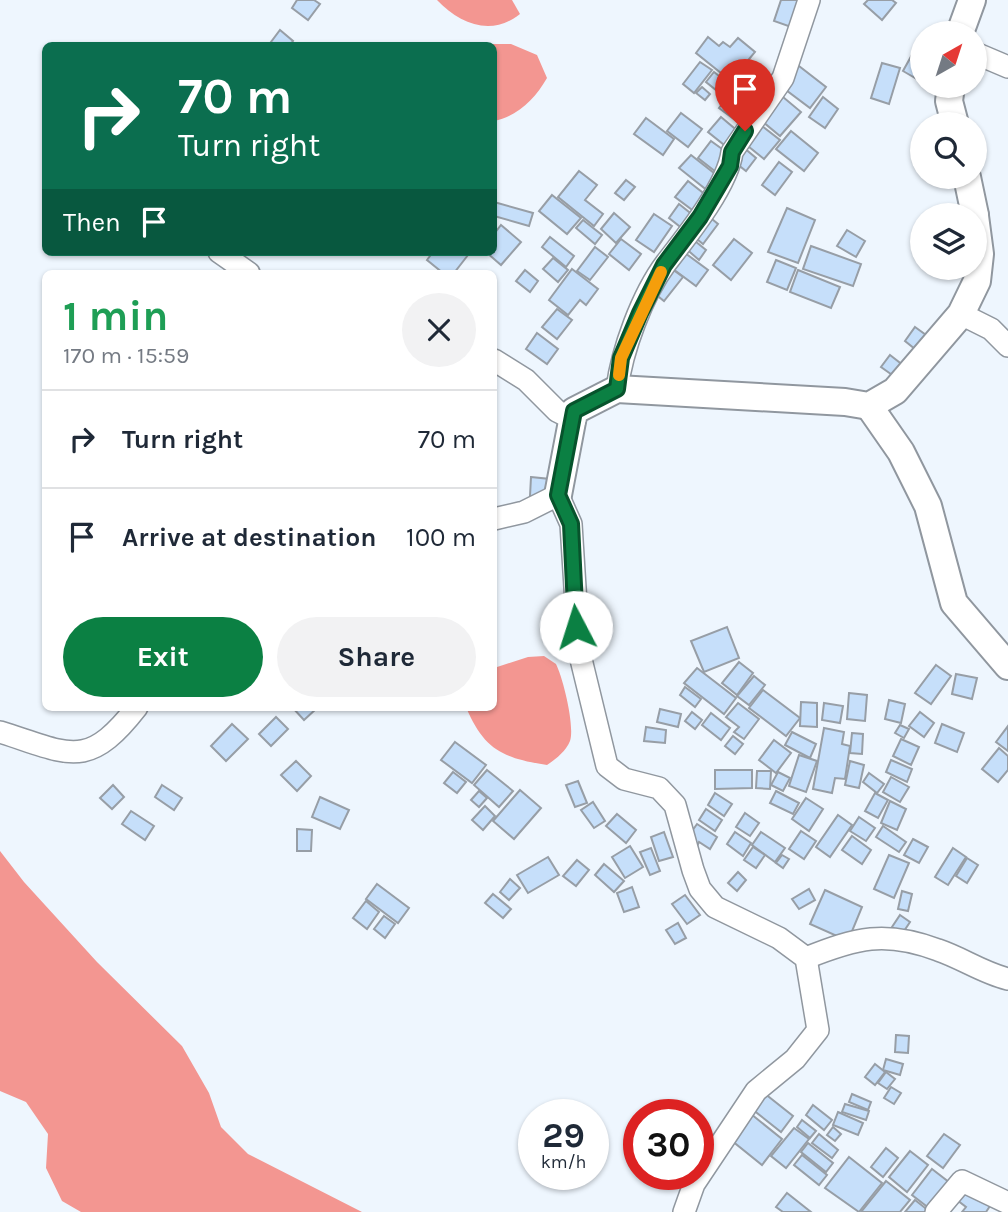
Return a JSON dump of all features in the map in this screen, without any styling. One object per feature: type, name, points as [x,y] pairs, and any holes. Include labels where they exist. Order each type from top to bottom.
[{"type":"street","points":[[617,389],[621,358],[646,301],[664,265],[700,217],[730,166],[732,152],[783,78],[809,0]]},
{"type":"street","points":[[964,21],[972,0]]},
{"type":"street","points":[[987,58],[1008,67]]},
{"type":"street","points":[[225,256],[245,270]]},
{"type":"street","points":[[684,1212],[694,1184],[756,1091],[795,1059],[818,1030],[806,958],[779,938],[715,907],[700,889],[692,870],[675,805],[659,788],[624,779],[607,766],[579,651],[571,524],[558,495],[575,420],[574,411],[617,389],[845,402],[869,406],[895,391],[961,314],[977,280]]},
{"type":"street","points":[[961,314],[990,329],[1008,346]]},
{"type":"street","points":[[497,362],[526,380],[557,411],[575,420]]},
{"type":"street","points":[[869,406],[901,452],[928,506],[954,603],[1008,666]]},
{"type":"street","points":[[497,518],[524,512],[558,495]]},
{"type":"street","points":[[0,732],[61,751],[89,752],[110,740],[134,711]]},
{"type":"street","points":[[806,958],[872,936],[936,949],[992,975],[1008,979]]},
{"type":"street","points":[[936,1212],[962,1181],[1008,1203]]},
{"type":"shaded area","points":[[437,0],[512,0],[520,14],[498,25],[476,25],[456,16]]},
{"type":"shaded area","points":[[497,44],[511,44],[537,55],[547,78],[525,106],[497,120]]},
{"type":"shaded area","points":[[544,656],[556,664],[570,714],[571,734],[566,748],[547,765],[518,759],[497,750],[473,722],[468,711],[497,711],[497,667],[528,657]]},
{"type":"shaded area","points":[[0,851],[24,882],[97,962],[182,1046],[209,1093],[221,1127],[248,1154],[362,1212],[81,1212],[62,1201],[46,1168],[48,1134],[26,1102],[0,1091]]},
{"type":"building","points":[[297,0],[314,0],[320,4],[308,20],[292,8]]},
{"type":"building","points":[[781,0],[803,0],[794,28],[774,21]]},
{"type":"building","points":[[868,0],[892,0],[896,3],[882,20],[864,4]]},
{"type":"building","points":[[280,30],[293,41],[292,42],[271,42]]},
{"type":"building","points":[[708,37],[719,46],[723,42],[730,47],[738,38],[755,52],[731,81],[696,53]]},
{"type":"building","points":[[910,58],[910,75],[903,71]]},
{"type":"building","points":[[700,62],[712,70],[694,93],[683,84]]},
{"type":"building","points":[[882,63],[900,68],[889,104],[871,98]]},
{"type":"building","points":[[799,66],[826,87],[810,108],[782,87]]},
{"type":"building","points":[[750,67],[773,85],[762,100],[739,82]]},
{"type":"building","points":[[714,72],[724,80],[716,90],[706,82]]},
{"type":"building","points":[[702,87],[710,94],[705,100],[696,93]]},
{"type":"building","points":[[735,87],[758,104],[742,125],[719,108]]},
{"type":"building","points":[[777,92],[801,112],[780,136],[757,117]]},
{"type":"building","points":[[823,97],[838,109],[825,128],[809,117]]},
{"type":"building","points":[[681,113],[702,129],[688,147],[667,131]]},
{"type":"building","points":[[721,117],[740,133],[728,148],[708,132]]},
{"type":"building","points":[[646,118],[674,139],[663,155],[634,134]]},
{"type":"building","points":[[758,123],[780,140],[764,159],[743,142]]},
{"type":"building","points":[[791,131],[818,153],[804,171],[776,149]]},
{"type":"building","points":[[711,141],[729,154],[716,172],[698,158]]},
{"type":"building","points":[[743,147],[756,158],[746,171],[732,160]]},
{"type":"building","points":[[691,155],[719,177],[708,191],[679,168]]},
{"type":"building","points":[[779,162],[792,172],[775,195],[762,185]]},
{"type":"building","points":[[579,171],[597,185],[585,200],[603,214],[594,226],[558,197]]},
{"type":"building","points":[[626,180],[635,187],[624,200],[615,193]]},
{"type":"building","points":[[688,181],[707,196],[695,212],[675,197]]},
{"type":"building","points":[[552,195],[581,218],[567,234],[539,211]]},
{"type":"building","points":[[497,203],[533,213],[529,226],[497,217]]},
{"type":"building","points":[[679,204],[694,216],[683,229],[669,218]]},
{"type":"building","points":[[787,208],[815,220],[798,263],[768,252]]},
{"type":"building","points":[[614,213],[630,227],[616,243],[601,229]]},
{"type":"building","points":[[654,214],[672,226],[654,252],[636,240]]},
{"type":"building","points":[[707,215],[718,224],[703,244],[692,235]]},
{"type":"building","points":[[583,220],[602,235],[595,244],[576,228]]},
{"type":"building","points":[[501,225],[521,242],[501,265],[491,256],[497,256],[497,230]]},
{"type":"building","points":[[847,230],[865,241],[856,257],[837,246]]},
{"type":"building","points":[[550,237],[574,256],[566,267],[542,247]]},
{"type":"building","points":[[690,237],[706,250],[699,260],[683,246]]},
{"type":"building","points":[[621,239],[641,254],[629,270],[609,254]]},
{"type":"building","points":[[734,239],[752,253],[731,280],[713,265]]},
{"type":"building","points":[[811,246],[861,264],[853,286],[803,269]]},
{"type":"building","points":[[595,247],[608,257],[590,280],[577,271]]},
{"type":"building","points":[[685,253],[708,270],[696,286],[673,269]]},
{"type":"building","points":[[430,256],[467,256],[456,270],[439,270],[427,260]]},
{"type":"building","points":[[553,258],[568,270],[558,282],[543,269]]},
{"type":"building","points":[[776,260],[796,268],[787,290],[767,282]]},
{"type":"building","points":[[572,269],[598,289],[586,305],[580,300],[568,315],[549,300]]},
{"type":"building","points":[[672,269],[683,277],[664,301],[654,293]]},
{"type":"building","points":[[525,270],[538,281],[530,292],[516,281]]},
{"type":"building","points":[[798,270],[840,287],[831,308],[790,292]]},
{"type":"building","points":[[557,309],[572,320],[557,339],[542,327]]},
{"type":"building","points":[[915,327],[926,335],[915,349],[905,341]]},
{"type":"building","points":[[537,333],[558,349],[547,364],[526,349]]},
{"type":"building","points":[[890,355],[904,366],[895,377],[881,367]]},
{"type":"building","points":[[531,477],[550,479],[548,498],[530,496]]},
{"type":"building","points":[[727,627],[739,658],[704,672],[691,641]]},
{"type":"building","points":[[739,662],[753,673],[737,695],[722,683]]},
{"type":"building","points":[[936,665],[951,676],[931,704],[915,693]]},
{"type":"building","points":[[697,668],[736,698],[724,714],[684,683]]},
{"type":"building","points":[[956,674],[977,678],[972,699],[952,694]]},
{"type":"building","points":[[754,676],[765,685],[749,705],[737,696]]},
{"type":"building","points":[[685,687],[701,699],[695,707],[680,695]]},
{"type":"building","points":[[763,690],[800,718],[786,736],[749,708]]},
{"type":"building","points":[[849,693],[867,695],[865,721],[847,719]]},
{"type":"building","points":[[889,700],[905,704],[901,723],[885,719]]},
{"type":"building","points":[[801,702],[817,703],[817,727],[800,726]]},
{"type":"building","points":[[738,703],[759,719],[744,739],[734,732],[739,727],[726,717]]},
{"type":"building","points":[[824,703],[843,706],[840,723],[822,720]]},
{"type":"building","points":[[660,709],[681,714],[678,727],[657,722]]},
{"type":"building","points":[[296,711],[314,711],[304,720]]},
{"type":"building","points":[[692,712],[702,720],[695,729],[685,721]]},
{"type":"building","points":[[920,712],[934,723],[924,737],[909,726]]},
{"type":"building","points":[[711,713],[730,728],[721,740],[702,725]]},
{"type":"building","points":[[276,717],[288,729],[271,746],[259,734]]},
{"type":"building","points":[[232,724],[248,739],[226,761],[211,746]]},
{"type":"building","points":[[942,724],[964,733],[957,752],[935,743]]},
{"type":"building","points":[[900,725],[909,729],[904,738],[895,733]]},
{"type":"building","points":[[1008,726],[1008,751],[996,742]]},
{"type":"building","points":[[646,727],[666,730],[665,743],[644,741]]},
{"type":"building","points":[[824,728],[844,732],[842,744],[850,746],[845,779],[835,778],[832,793],[813,789]]},
{"type":"building","points":[[792,732],[816,744],[810,758],[785,745]]},
{"type":"building","points":[[852,733],[863,734],[862,754],[850,753]]},
{"type":"building","points":[[733,736],[743,744],[735,754],[725,746]]},
{"type":"building","points":[[901,739],[919,747],[911,765],[893,756]]},
{"type":"building","points":[[774,740],[791,753],[776,773],[759,760]]},
{"type":"building","points":[[455,742],[486,765],[472,783],[441,760]]},
{"type":"building","points":[[999,748],[1008,756],[1008,770],[998,782],[982,769]]},
{"type":"building","points":[[799,755],[817,761],[806,792],[789,786]]},
{"type":"building","points":[[891,760],[912,769],[907,782],[886,772]]},
{"type":"building","points":[[296,761],[311,776],[297,791],[281,775]]},
{"type":"building","points":[[850,761],[864,765],[859,788],[845,785]]},
{"type":"building","points":[[487,770],[513,791],[499,807],[474,785]]},
{"type":"building","points":[[715,770],[752,770],[752,788],[715,789]]},
{"type":"building","points":[[757,771],[771,771],[770,789],[756,788]]},
{"type":"building","points":[[453,772],[466,782],[457,793],[444,783]]},
{"type":"building","points":[[778,772],[790,778],[783,791],[771,785]]},
{"type":"building","points":[[869,773],[884,784],[877,793],[863,782]]},
{"type":"building","points":[[891,777],[909,787],[900,802],[883,792]]},
{"type":"building","points":[[578,781],[587,803],[575,807],[566,785]]},
{"type":"building","points":[[113,785],[124,797],[112,809],[100,798]]},
{"type":"building","points":[[162,785],[182,798],[174,810],[155,797]]},
{"type":"building","points":[[520,790],[541,808],[514,839],[493,821]]},
{"type":"building","points":[[479,791],[487,798],[479,807],[471,800]]},
{"type":"building","points":[[776,791],[799,803],[793,814],[770,803]]},
{"type":"building","points":[[715,793],[732,804],[724,816],[708,805]]},
{"type":"building","points":[[875,793],[888,800],[878,818],[865,811]]},
{"type":"building","points":[[320,797],[349,810],[340,829],[312,817]]},
{"type":"building","points":[[806,798],[823,809],[809,831],[792,819]]},
{"type":"building","points":[[890,801],[906,809],[897,830],[881,823]]},
{"type":"building","points":[[593,802],[605,821],[594,828],[581,810]]},
{"type":"building","points":[[485,806],[495,816],[483,830],[472,820]]},
{"type":"building","points":[[706,809],[722,820],[715,831],[699,820]]},
{"type":"building","points":[[131,811],[154,826],[145,840],[122,824]]},
{"type":"building","points":[[745,813],[759,823],[750,836],[736,827]]},
{"type":"building","points":[[617,814],[636,830],[626,843],[606,826]]},
{"type":"building","points":[[838,815],[852,825],[830,857],[816,847]]},
{"type":"building","points":[[859,817],[875,828],[866,841],[850,831]]},
{"type":"building","points":[[697,824],[717,837],[710,849],[699,842],[696,848],[685,841]]},
{"type":"building","points":[[883,826],[906,842],[899,852],[876,837]]},
{"type":"building","points":[[297,829],[312,830],[311,851],[297,851]]},
{"type":"building","points":[[801,831],[816,841],[804,859],[789,849]]},
{"type":"building","points":[[664,832],[673,857],[659,861],[651,837]]},
{"type":"building","points":[[735,832],[751,843],[743,856],[727,844]]},
{"type":"building","points":[[761,832],[785,848],[775,862],[752,845]]},
{"type":"building","points":[[852,836],[871,850],[862,864],[842,850]]},
{"type":"building","points":[[913,839],[928,847],[919,863],[904,855]]},
{"type":"building","points":[[630,846],[643,867],[625,878],[612,857]]},
{"type":"building","points":[[753,847],[765,855],[756,868],[744,860]]},
{"type":"building","points":[[651,848],[660,871],[650,875],[640,852]]},
{"type":"building","points":[[953,848],[966,857],[948,885],[935,877]]},
{"type":"building","points":[[782,855],[789,859],[783,868],[776,863]]},
{"type":"building","points":[[889,855],[909,863],[894,898],[874,889]]},
{"type":"building","points":[[548,857],[559,875],[528,893],[517,875]]},
{"type":"building","points":[[967,858],[978,865],[967,883],[956,876]]},
{"type":"building","points":[[577,860],[589,870],[576,886],[563,876]]},
{"type":"building","points":[[604,864],[624,881],[614,892],[595,875]]},
{"type":"building","points":[[738,872],[746,880],[737,891],[728,883]]},
{"type":"building","points":[[510,879],[520,888],[509,900],[500,892]]},
{"type":"building","points":[[377,884],[409,908],[398,923],[366,899]]},
{"type":"building","points":[[632,887],[639,907],[624,912],[617,893]]},
{"type":"building","points":[[809,889],[815,900],[799,909],[792,899]]},
{"type":"building","points":[[825,890],[862,907],[848,941],[810,924]]},
{"type":"building","points":[[902,891],[912,894],[908,911],[898,909]]},
{"type":"building","points":[[493,894],[511,909],[503,918],[485,903]]},
{"type":"building","points":[[685,895],[700,915],[687,924],[672,904]]},
{"type":"building","points":[[366,901],[379,912],[367,929],[353,918]]},
{"type":"building","points":[[900,915],[910,922],[902,934],[892,927]]},
{"type":"building","points":[[384,916],[395,924],[385,938],[374,929]]},
{"type":"building","points":[[678,923],[686,938],[675,944],[666,930]]},
{"type":"building","points":[[896,1035],[909,1036],[908,1053],[895,1052]]},
{"type":"building","points":[[886,1059],[903,1064],[900,1075],[883,1070]]},
{"type":"building","points":[[875,1064],[885,1072],[875,1085],[865,1077]]},
{"type":"building","points":[[886,1072],[895,1079],[887,1089],[878,1083]]},
{"type":"building","points":[[891,1087],[901,1093],[894,1104],[884,1098]]},
{"type":"building","points":[[764,1093],[793,1116],[781,1132],[752,1109]]},
{"type":"building","points":[[852,1094],[871,1102],[868,1110],[849,1102]]},
{"type":"building","points":[[845,1104],[869,1111],[866,1120],[842,1112]]},
{"type":"building","points":[[813,1105],[832,1120],[824,1130],[806,1115]]},
{"type":"building","points":[[838,1112],[863,1123],[858,1135],[833,1125]]},
{"type":"building","points":[[751,1114],[782,1139],[762,1165],[731,1140]]},
{"type":"building","points":[[802,1120],[816,1131],[810,1138],[797,1127]]},
{"type":"building","points":[[833,1127],[841,1134],[835,1141],[827,1135]]},
{"type":"building","points":[[794,1128],[809,1139],[786,1168],[771,1156]]},
{"type":"building","points":[[819,1134],[838,1150],[832,1158],[812,1143]]},
{"type":"building","points":[[944,1134],[960,1145],[943,1168],[927,1156]]},
{"type":"building","points":[[808,1143],[833,1163],[826,1172],[801,1152]]},
{"type":"building","points":[[886,1148],[898,1158],[883,1177],[871,1167]]},
{"type":"building","points":[[910,1151],[928,1165],[907,1192],[889,1177]]},
{"type":"building","points":[[802,1155],[827,1175],[819,1185],[794,1165]]},
{"type":"building","points":[[849,1157],[882,1183],[859,1212],[825,1188]]},
{"type":"building","points":[[932,1169],[954,1186],[934,1212],[912,1195]]},
{"type":"building","points":[[886,1181],[910,1200],[900,1212],[861,1212]]},
{"type":"building","points":[[968,1184],[992,1203],[986,1212],[962,1212],[966,1207],[957,1200]]},
{"type":"building","points":[[787,1193],[811,1212],[783,1212],[776,1207]]},
{"type":"building","points":[[915,1200],[929,1211],[905,1212]]},
{"type":"slow traffic","points":[[619,375],[621,358],[661,272]]},
{"type":"route","points":[[576,627],[571,524],[558,495],[575,420],[574,411],[617,389],[621,358],[640,313],[664,265],[700,217],[730,166],[732,152],[745,131]]}]
